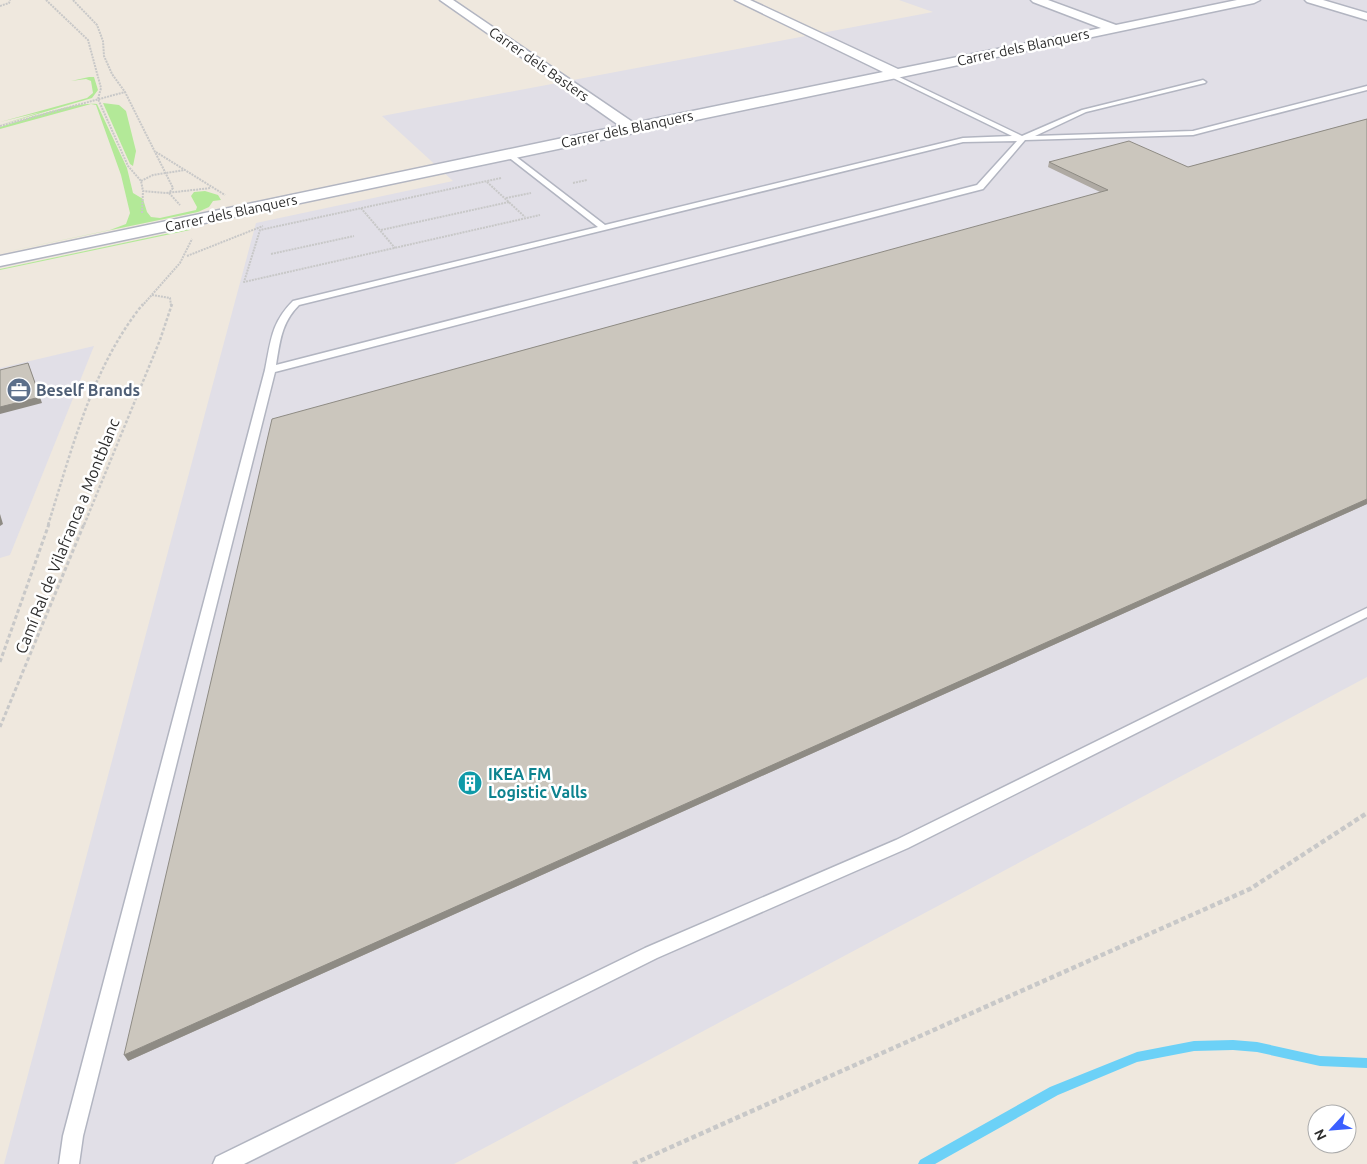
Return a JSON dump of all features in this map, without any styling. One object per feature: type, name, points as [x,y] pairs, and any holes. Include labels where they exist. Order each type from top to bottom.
[{"type":"street","name":"Carrer dels Basters","points":[[446,0],[632,128]]},
{"type":"street","points":[[741,0],[894,75]]},
{"type":"street","points":[[1037,0],[1113,28]]},
{"type":"street","name":"Carrer dels Blanquers","points":[[0,261],[1254,0]]},
{"type":"street","points":[[1311,0],[1367,17]]},
{"type":"lane","points":[[894,75],[1022,139]]},
{"type":"lane","points":[[270,370],[980,187],[1022,139],[1084,110],[1203,82]]},
{"type":"lane","points":[[68,1164],[72,1136],[270,370],[277,334],[284,315],[296,303],[963,140],[1193,133],[1367,88]]},
{"type":"lane","points":[[510,154],[602,228]]},
{"type":"lane","points":[[223,1164],[651,953],[902,844],[1367,612]]},
{"type":"path","points":[[0,6],[9,3],[10,0]]},
{"type":"path","points":[[46,0],[88,40],[101,88],[98,99],[128,166],[141,181],[143,198]]},
{"type":"path","points":[[73,0],[97,25],[103,40],[104,56],[112,74],[125,92],[166,172],[173,188],[169,193]]},
{"type":"path","points":[[0,126],[125,92]]},
{"type":"path","points":[[143,191],[150,194],[211,188],[156,152]]},
{"type":"path","points":[[141,181],[152,175],[185,170]]},
{"type":"path","points":[[501,178],[260,230],[244,282],[540,215]]},
{"type":"path","points":[[573,183],[587,180]]},
{"type":"path","points":[[487,182],[526,218]]},
{"type":"path","points":[[169,193],[179,204]]},
{"type":"path","points":[[505,198],[519,196]]},
{"type":"path","points":[[355,202],[395,248]]},
{"type":"path","points":[[381,230],[509,202]]},
{"type":"path","points":[[187,256],[255,230],[268,223]]},
{"type":"path","points":[[0,662],[101,373],[121,335],[152,295],[187,256],[194,236]]},
{"type":"path","points":[[271,254],[354,236]]},
{"type":"path","name":"Camí Ral de Vilafranca a Montblanc","points":[[0,727],[160,340],[172,303],[170,298],[152,295]]},
{"type":"path","points":[[633,1164],[1250,889],[1367,813]]},
{"type":"shaded area","points":[[899,0],[1367,0],[1367,677],[454,1164],[4,1164],[256,223],[453,181],[382,116],[933,12]]},
{"type":"shaded area","points":[[94,346],[10,555],[0,558],[0,368]]},
{"type":"green space","points":[[94,77],[98,90],[92,98],[0,125],[41,112],[0,122],[87,98],[93,93],[91,81],[86,79],[71,81]]},
{"type":"green space","points":[[103,103],[119,105],[126,111],[136,151],[133,166],[130,164]]},
{"type":"green space","points":[[91,104],[0,129],[0,127],[76,105]]},
{"type":"green space","points":[[91,104],[97,104],[127,168],[133,193],[143,199],[147,212],[151,217],[160,218],[196,210],[197,207],[191,196],[194,192],[205,191],[218,195],[221,200],[213,201],[209,207],[198,212],[0,253],[110,230],[126,224],[130,213],[121,175],[96,105]]},
{"type":"green space","points":[[190,230],[0,270],[0,269]]},
{"type":"building","name":"IKEA FM Logistic Valls","points":[[1367,119],[1367,499],[124,1055],[272,419],[1108,190],[1049,162],[1129,141],[1188,167]]},
{"type":"building","name":"Beself Brands","points":[[28,363],[40,397],[0,407],[0,370]]},
{"type":"waterway","points":[[924,1164],[1054,1091],[1137,1057],[1194,1046],[1233,1045],[1257,1047],[1320,1061],[1367,1063]]},
{"type":"place","name":"Beself Brands","points":[[19,390]]},
{"type":"place","name":"IKEA FM Logistic Valls","points":[[470,783]]}]
